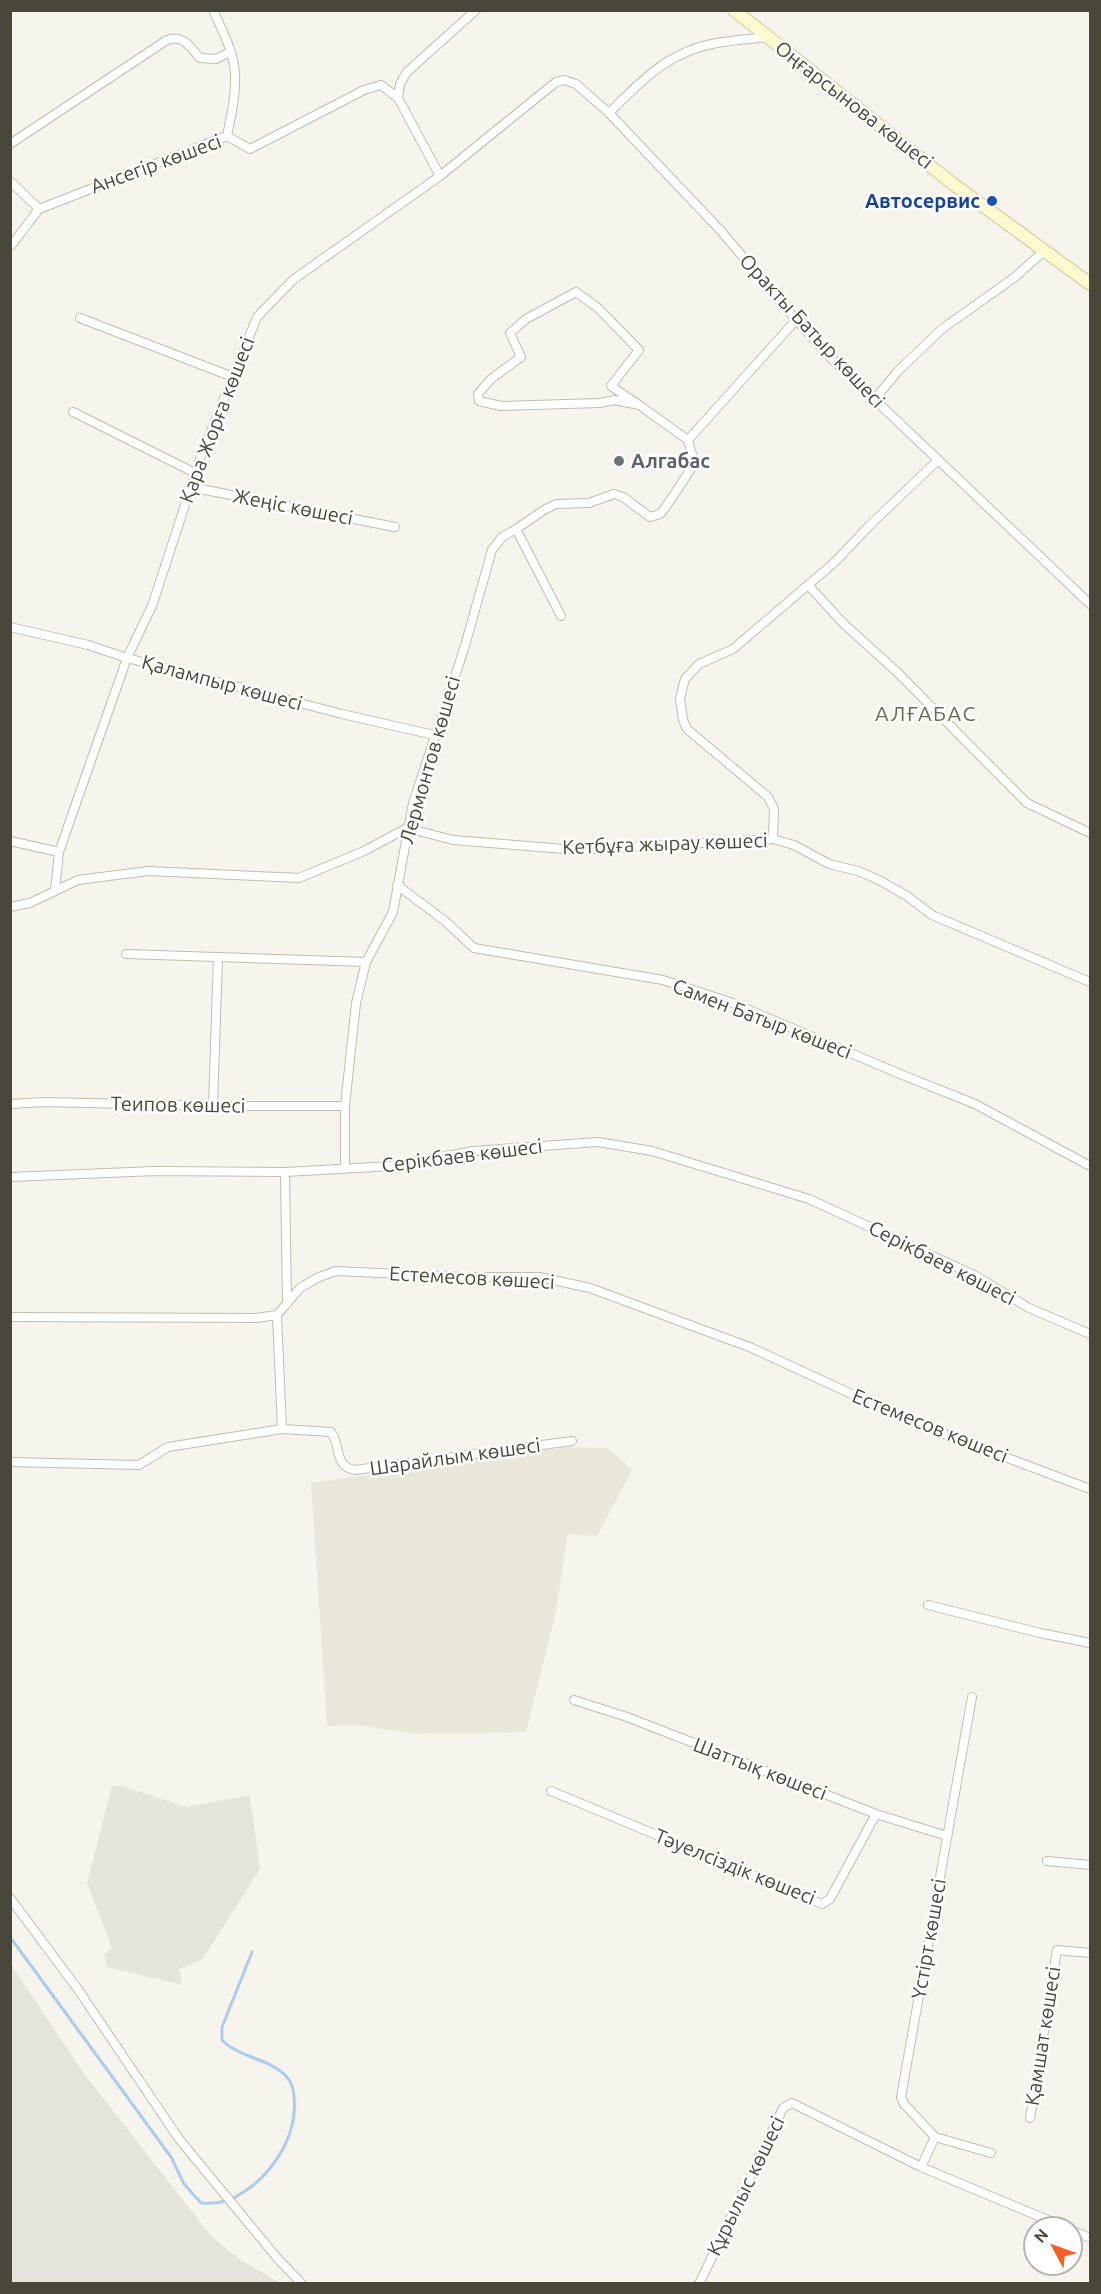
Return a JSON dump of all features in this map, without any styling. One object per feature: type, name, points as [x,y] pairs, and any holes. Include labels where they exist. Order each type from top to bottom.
[{"type":"main road","name":"Оңғарсынова көшесі","points":[[734,10],[953,184],[1090,284]]},
{"type":"street","points":[[213,10],[230,52],[235,72],[235,94],[227,136]]},
{"type":"street","points":[[440,176],[399,98],[400,84],[407,72],[476,10]]},
{"type":"street","points":[[10,144],[174,37],[183,39],[200,58],[216,59],[230,52]]},
{"type":"street","points":[[609,113],[645,77],[679,54],[716,43],[768,37]]},
{"type":"street","name":"Оракты Батыр көшесі","points":[[564,80],[576,84],[609,113],[721,231],[796,320],[874,400],[1090,604]]},
{"type":"street","name":"Қара Жорға көшесі","points":[[55,891],[59,852],[127,658],[152,606],[195,473],[257,317],[294,279],[440,176],[556,82],[564,80]]},
{"type":"street","name":"Ансегір көшесі","points":[[39,209],[227,136],[250,149],[364,90],[381,85],[399,98]]},
{"type":"street","points":[[10,180],[39,209],[10,247]]},
{"type":"street","points":[[874,400],[898,371],[942,329],[1015,277],[1045,250]]},
{"type":"street","points":[[639,405],[615,400],[599,403],[501,406],[479,401],[477,393],[491,379],[521,357],[510,333],[525,319],[576,292],[598,308],[639,350],[611,386],[639,405],[688,440],[796,320]]},
{"type":"street","points":[[80,318],[233,377]]},
{"type":"street","points":[[73,412],[195,473]]},
{"type":"street","name":"Лермонтов көшесі","points":[[345,1168],[345,1106],[356,1003],[366,962],[393,912],[407,828],[434,735],[464,650],[492,550],[502,537],[556,504],[589,503],[614,494],[623,497],[651,517],[660,514],[691,469],[693,458],[688,440]]},
{"type":"street","points":[[773,839],[774,808],[768,797],[687,729],[683,720],[680,698],[685,679],[699,664],[733,649],[835,562],[938,460]]},
{"type":"street","name":"Жеңіс көшесі","points":[[190,487],[395,527]]},
{"type":"street","points":[[516,529],[561,616]]},
{"type":"street","points":[[808,585],[844,624],[897,672],[1028,803],[1090,833]]},
{"type":"street","name":"Қалампыр көшесі","points":[[10,627],[88,645],[127,658],[342,714],[434,735]]},
{"type":"street","points":[[10,906],[30,903],[78,880],[148,871],[299,878],[364,851],[407,828]]},
{"type":"street","name":"Кетбұға жырау көшесі","points":[[407,828],[453,840],[577,850],[773,839],[794,845],[829,864],[858,871],[879,880],[907,896],[932,915],[1090,982]]},
{"type":"street","points":[[10,841],[59,852]]},
{"type":"street","name":"Самен Батыр көшесі","points":[[397,885],[445,921],[474,948],[663,980],[733,1003],[975,1104],[1090,1166]]},
{"type":"street","points":[[126,954],[366,962]]},
{"type":"street","points":[[213,1106],[219,957]]},
{"type":"street","name":"Теипов көшесі","points":[[10,1104],[45,1102],[345,1106]]},
{"type":"street","name":"Серікбаев көшесі","points":[[10,1177],[154,1171],[285,1172],[392,1166],[473,1150],[598,1142],[652,1151],[809,1199],[976,1276],[1029,1308],[1090,1334]]},
{"type":"street","points":[[285,1172],[286,1304]]},
{"type":"street","name":"Естемесов көшесі","points":[[277,1315],[300,1288],[319,1277],[336,1271],[467,1277],[539,1277],[590,1288],[752,1348],[912,1422],[1090,1489]]},
{"type":"street","points":[[10,1317],[256,1318],[277,1315],[282,1429]]},
{"type":"street","name":"Шарайлым көшесі","points":[[10,1462],[139,1465],[168,1447],[282,1429],[331,1432],[341,1462],[355,1470],[572,1441]]},
{"type":"street","points":[[928,1605],[1040,1634],[1090,1643]]},
{"type":"street","name":"Үстірт көшесі","points":[[935,2137],[904,2104],[901,2097],[972,1697]]},
{"type":"street","name":"Шаттық көшесі","points":[[574,1700],[627,1717],[876,1814],[947,1836]]},
{"type":"street","name":"Тәуелсіздік көшесі","points":[[551,1791],[822,1904],[830,1899],[876,1814]]},
{"type":"street","points":[[1047,1861],[1090,1865]]},
{"type":"street","points":[[10,1898],[83,1997],[179,2139],[278,2259],[302,2283]]},
{"type":"street","name":"Қамшат көшесі","points":[[1030,2118],[1057,1950],[1090,1953]]},
{"type":"street","name":"Құрылыс көшесі","points":[[699,2283],[783,2108],[792,2103],[921,2167]]},
{"type":"street","points":[[992,2154],[935,2137],[921,2167],[1038,2216]]},
{"type":"shaded area","points":[[568,1447],[608,1448],[632,1470],[597,1536],[568,1534],[555,1616],[526,1732],[417,1734],[356,1725],[327,1726],[311,1483]]},
{"type":"shaded area","points":[[112,1786],[122,1786],[186,1807],[250,1795],[260,1869],[202,1960],[179,1969],[182,1985],[107,1967],[104,1954],[112,1948],[87,1883]]},
{"type":"shaded area","points":[[10,1963],[85,2075],[211,2236],[242,2261],[280,2283],[11,2283]]},
{"type":"waterway","points":[[10,1937],[171,2157],[184,2184],[201,2203],[224,2202],[249,2188],[261,2178],[280,2154],[292,2127],[294,2094],[288,2078],[271,2065],[237,2051],[222,2040],[222,2027],[252,1952]]},
{"type":"place","name":"Автосервис","points":[[992,201]]},
{"type":"place","name":"Алгабас","points":[[619,461]]},
{"type":"district","name":"АЛҒАБАС","points":[[926,714]]}]
